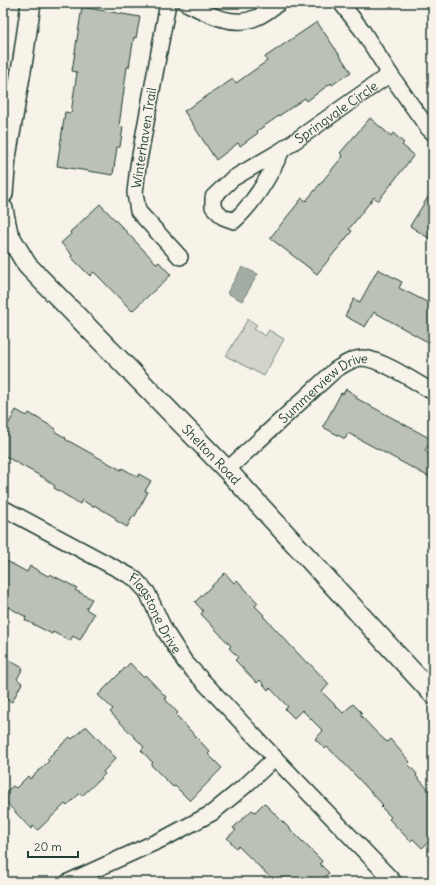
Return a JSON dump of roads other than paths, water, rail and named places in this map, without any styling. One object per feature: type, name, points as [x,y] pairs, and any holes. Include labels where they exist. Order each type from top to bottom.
[{"type":"street","points":[[3,194],[6,157],[31,3]]},
{"type":"street","name":"Winterhaven Trail","points":[[168,3],[138,166],[135,193],[138,211],[180,257]]},
{"type":"street","points":[[186,3],[211,15],[243,22],[255,18],[279,3]]},
{"type":"street","points":[[341,3],[362,30],[390,74],[433,133]]},
{"type":"street","name":"Springvale Circle","points":[[282,150],[272,170],[246,211],[234,221],[223,217],[213,207],[213,197],[232,179],[282,150],[390,74]]},
{"type":"street","name":"Shelton Road","points":[[4,215],[8,233],[27,266],[227,470],[433,694]]},
{"type":"street","name":"Summerview Drive","points":[[227,470],[335,370],[349,361],[362,358],[378,363],[433,392]]},
{"type":"street","name":"Flagstone Drive","points":[[3,508],[134,578],[147,592],[165,631],[185,662],[394,882]]},
{"type":"street","points":[[68,882],[167,837],[212,813],[246,785],[275,758]]}]
